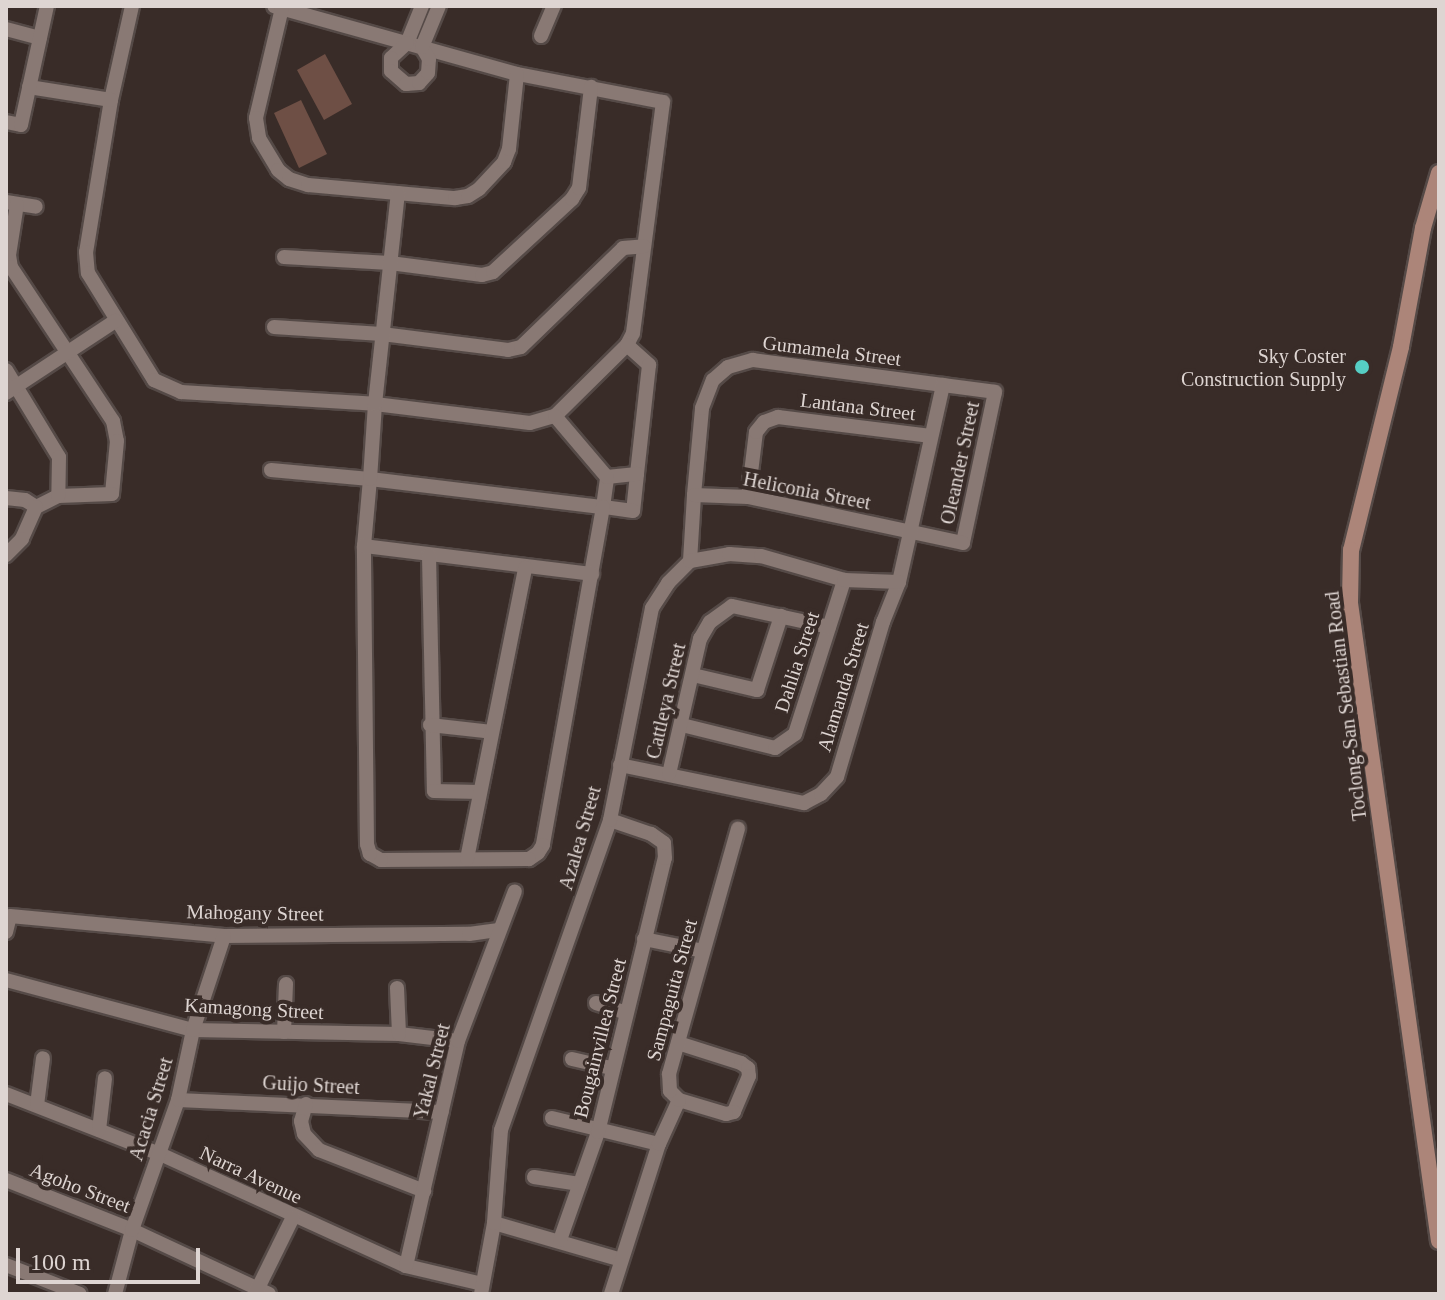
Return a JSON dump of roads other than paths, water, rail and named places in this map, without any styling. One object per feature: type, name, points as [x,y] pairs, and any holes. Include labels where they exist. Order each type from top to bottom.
[{"type":"main road","name":"Toclong-San Sebastian Road","points":[[1439,173],[1423,228],[1401,347],[1351,550],[1350,603],[1433,1168],[1439,1241]]},
{"type":"street","points":[[6,122],[21,125],[47,6]]},
{"type":"street","points":[[132,6],[111,100],[86,252],[88,273],[154,380],[181,392],[375,404],[530,423],[555,416],[627,345],[633,333],[663,102],[517,74],[278,7],[256,118],[259,138],[278,170],[289,179],[308,185],[455,198],[479,189],[504,162],[509,149],[517,74]]},
{"type":"street","points":[[422,6],[407,43],[395,52],[390,65],[394,77],[406,84],[419,83],[428,73],[429,59],[422,47]]},
{"type":"street","points":[[422,47],[439,6]]},
{"type":"street","points":[[541,36],[554,6]]},
{"type":"street","points":[[6,29],[40,38]]},
{"type":"street","points":[[29,87],[111,100]]},
{"type":"street","points":[[284,257],[390,263],[482,275],[505,264],[572,199],[579,188],[591,87]]},
{"type":"street","points":[[398,193],[375,404],[364,546],[367,844],[370,854],[381,860],[529,859],[543,845],[607,477],[555,416]]},
{"type":"street","points":[[6,555],[22,539],[36,507],[58,496],[112,494],[117,441],[113,421],[8,266],[11,203],[36,207]]},
{"type":"street","points":[[274,327],[382,334],[508,350],[521,347],[623,248],[644,246]]},
{"type":"street","points":[[11,390],[115,321]]},
{"type":"street","points":[[271,470],[633,511],[649,365],[627,345]]},
{"type":"street","name":"Gumamela Street","points":[[690,561],[702,408],[713,380],[728,367],[753,360],[943,385]]},
{"type":"street","points":[[6,370],[11,390],[59,457],[58,496]]},
{"type":"street","name":"Alamanda Street","points":[[620,765],[804,803],[821,794],[837,777],[883,622],[899,582],[943,385]]},
{"type":"street","name":"Oleander Street","points":[[912,533],[963,543],[995,392],[943,385]]},
{"type":"street","name":"Lantana Street","points":[[748,497],[756,432],[764,422],[778,417],[931,436]]},
{"type":"street","points":[[607,477],[637,474]]},
{"type":"street","name":"Heliconia Street","points":[[694,495],[748,497],[912,533]]},
{"type":"street","points":[[6,498],[25,500],[36,507]]},
{"type":"street","points":[[364,546],[592,574]]},
{"type":"street","points":[[690,561],[729,554],[761,556],[844,580],[899,582]]},
{"type":"street","points":[[429,555],[430,725],[434,791],[480,792]]},
{"type":"street","name":"Azalea Street","points":[[482,1289],[494,1223],[501,1130],[610,820],[652,608],[668,583],[690,561]]},
{"type":"street","points":[[467,859],[525,568]]},
{"type":"street","name":"Dahlia Street","points":[[682,725],[775,748],[795,734],[844,580]]},
{"type":"street","name":"Cattleya Street","points":[[669,774],[700,639],[710,622],[732,606],[829,627]]},
{"type":"street","points":[[693,675],[757,690],[781,616]]},
{"type":"street","points":[[430,725],[492,732]]},
{"type":"street","name":"Bougainvillea Street","points":[[560,1240],[598,1132],[611,1068],[665,858],[664,843],[651,834],[610,820]]},
{"type":"street","name":"Sampaguita Street","points":[[679,1100],[670,1091],[669,1074],[738,828]]},
{"type":"street","name":"Yakal Street","points":[[406,1266],[458,1041],[515,891]]},
{"type":"street","name":"Mahogany Street","points":[[6,932],[10,916],[224,936],[469,934],[499,930]]},
{"type":"street","name":"Acacia Street","points":[[115,1294],[132,1230],[178,1100],[193,1030],[224,936]]},
{"type":"street","points":[[644,939],[703,951]]},
{"type":"street","name":"Kamagong Street","points":[[6,980],[193,1030],[399,1034],[458,1041]]},
{"type":"street","points":[[284,1032],[286,984]]},
{"type":"street","points":[[397,988],[399,1034]]},
{"type":"street","points":[[596,1003],[626,1013]]},
{"type":"street","points":[[611,1294],[659,1144],[679,1100],[726,1114],[734,1112],[749,1076],[748,1068],[741,1063],[678,1043]]},
{"type":"street","points":[[37,1105],[43,1058]]},
{"type":"street","points":[[572,1059],[611,1068]]},
{"type":"street","points":[[99,1130],[105,1078]]},
{"type":"street","name":"Narra Avenue","points":[[6,1094],[160,1154],[406,1266],[482,1289]]},
{"type":"street","name":"Guijo Street","points":[[178,1100],[442,1112]]},
{"type":"street","points":[[306,1104],[301,1121],[304,1134],[319,1150],[424,1191]]},
{"type":"street","points":[[552,1118],[598,1132],[659,1144]]},
{"type":"street","points":[[534,1177],[579,1184]]},
{"type":"street","name":"Agoho Street","points":[[6,1180],[132,1230],[261,1292]]},
{"type":"street","points":[[261,1292],[293,1217]]},
{"type":"street","points":[[494,1223],[621,1260]]},
{"type":"street","points":[[6,1265],[80,1294]]},
{"type":"place","name":"Sky Coster Construction Supply","points":[[1362,367]]}]
